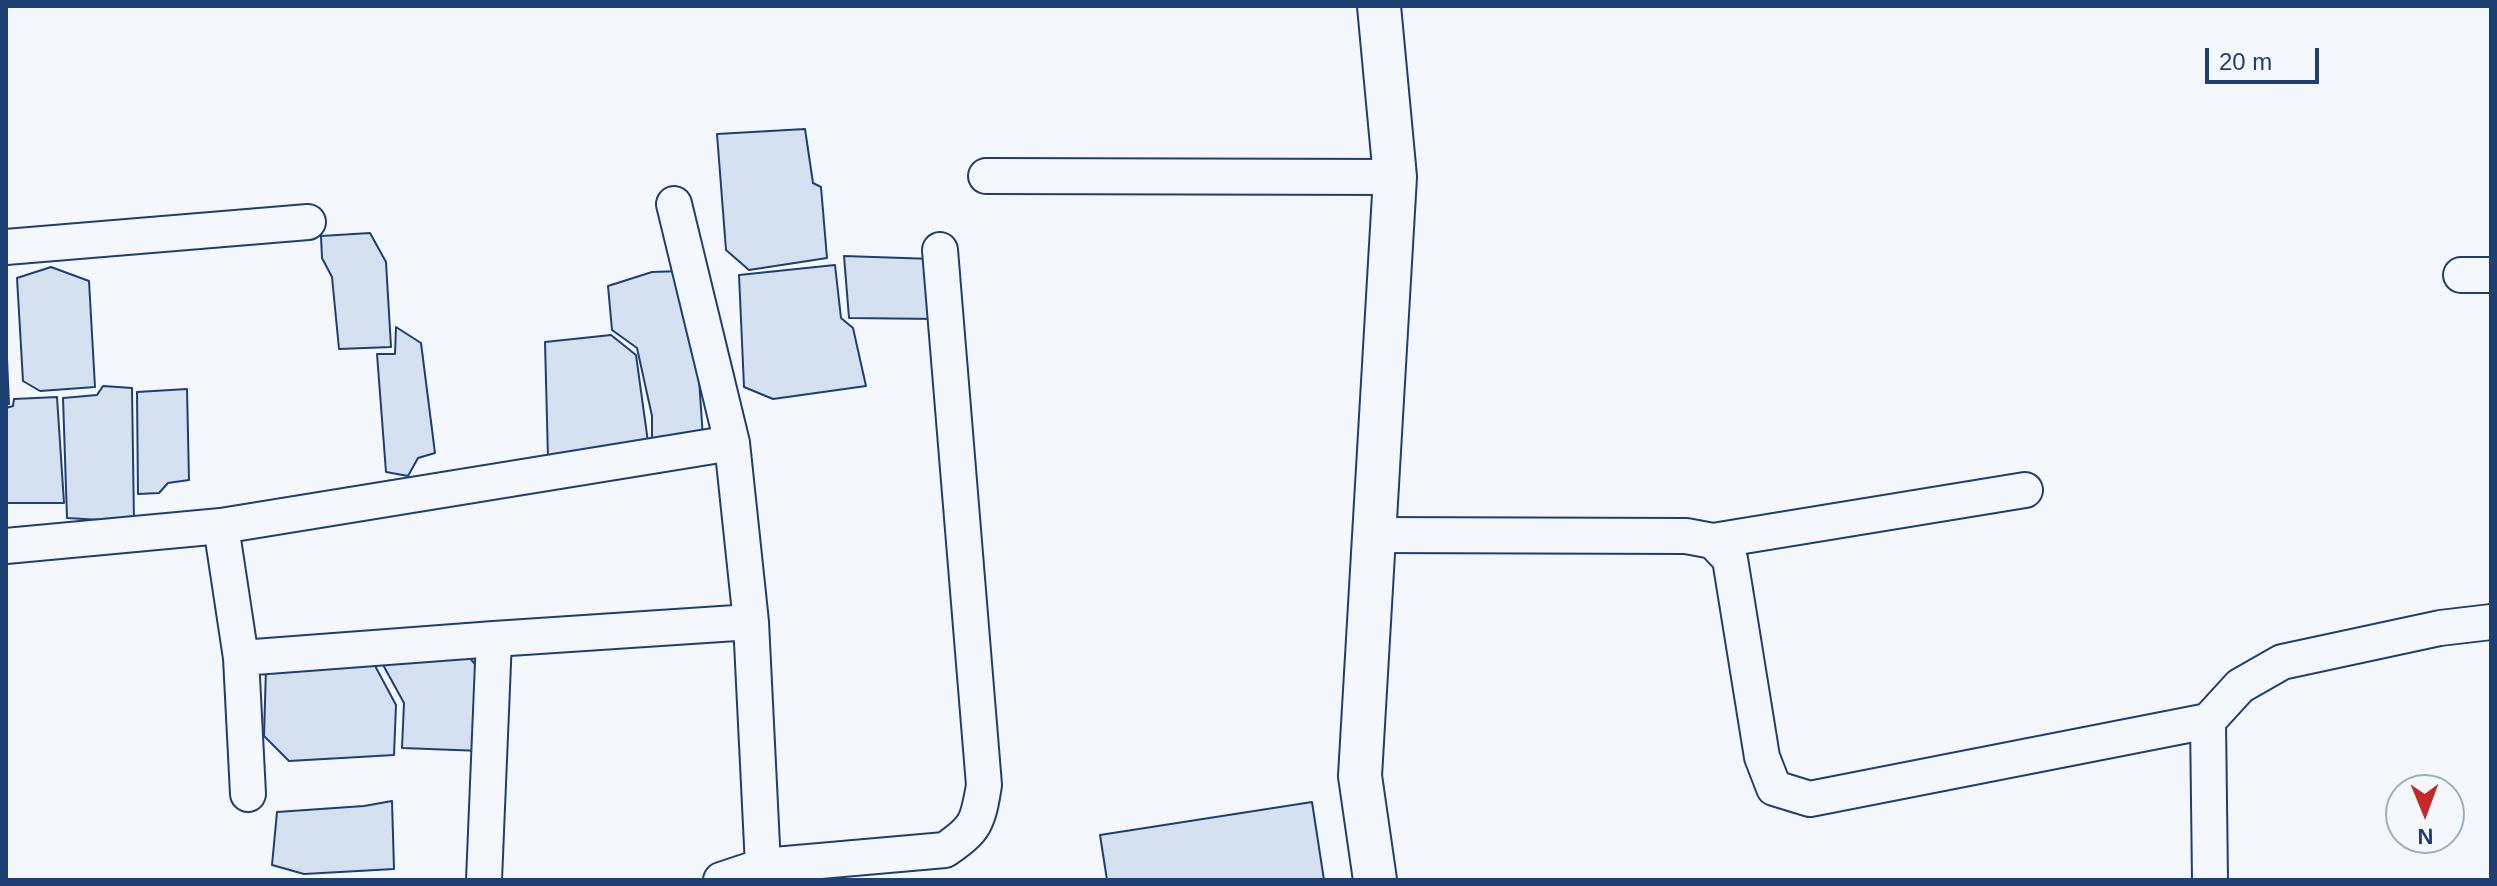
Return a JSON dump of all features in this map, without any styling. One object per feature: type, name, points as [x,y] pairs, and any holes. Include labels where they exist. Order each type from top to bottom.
[{"type":"street","points":[[1375,880],[1360,776],[1395,177],[1379,6]]},
{"type":"street","points":[[986,176],[1395,177]]},
{"type":"street","points":[[674,204],[732,443],[751,622],[763,866]]},
{"type":"street","points":[[6,247],[308,222]]},
{"type":"street","points":[[721,880],[763,866],[945,850],[966,836],[979,816],[984,785],[940,250]]},
{"type":"street","points":[[6,546],[221,526],[732,443]]},
{"type":"street","points":[[1373,535],[1686,536],[1713,541],[2025,490]]},
{"type":"street","points":[[221,526],[241,658],[248,794]]},
{"type":"street","points":[[1713,541],[1730,559],[1762,757],[1774,788],[1810,799],[2208,721],[2240,686],[2282,662],[2440,628],[2491,622]]},
{"type":"street","points":[[241,658],[751,622]]},
{"type":"street","points":[[484,880],[494,639]]},
{"type":"street","points":[[2208,721],[2210,880]]},
{"type":"building","points":[[805,129],[813,183],[821,187],[827,258],[749,270],[726,250],[717,134]]},
{"type":"building","points":[[370,233],[386,262],[391,347],[339,349],[332,277],[322,258],[321,236]]},
{"type":"building","points":[[844,256],[933,259],[938,319],[849,318]]},
{"type":"building","points":[[835,265],[841,318],[853,328],[866,386],[773,399],[744,387],[739,275]]},
{"type":"building","points":[[51,267],[89,281],[95,387],[40,391],[23,381],[17,278]]},
{"type":"building","points":[[682,271],[697,350],[703,438],[652,449],[652,416],[637,348],[612,330],[608,286],[652,272]]},
{"type":"building","points":[[396,327],[421,343],[435,453],[418,458],[408,476],[386,472],[377,354],[395,354]]},
{"type":"building","points":[[611,335],[636,355],[648,442],[548,459],[545,342]]},
{"type":"building","points":[[6,336],[9,404],[6,404]]},
{"type":"building","points":[[103,386],[132,388],[134,522],[67,518],[63,398],[97,395]]},
{"type":"building","points":[[187,389],[189,480],[168,483],[159,493],[138,494],[137,392]]},
{"type":"building","points":[[57,397],[64,503],[6,503],[6,408],[13,406],[14,399]]},
{"type":"building","points":[[463,650],[486,677],[482,751],[402,748],[404,703],[382,663]]},
{"type":"building","points":[[373,662],[396,705],[394,755],[289,761],[264,736],[266,668]]},
{"type":"building","points":[[392,801],[394,869],[304,874],[272,865],[277,812]]},
{"type":"building","points":[[1312,802],[1324,880],[1107,880],[1100,835]]}]
